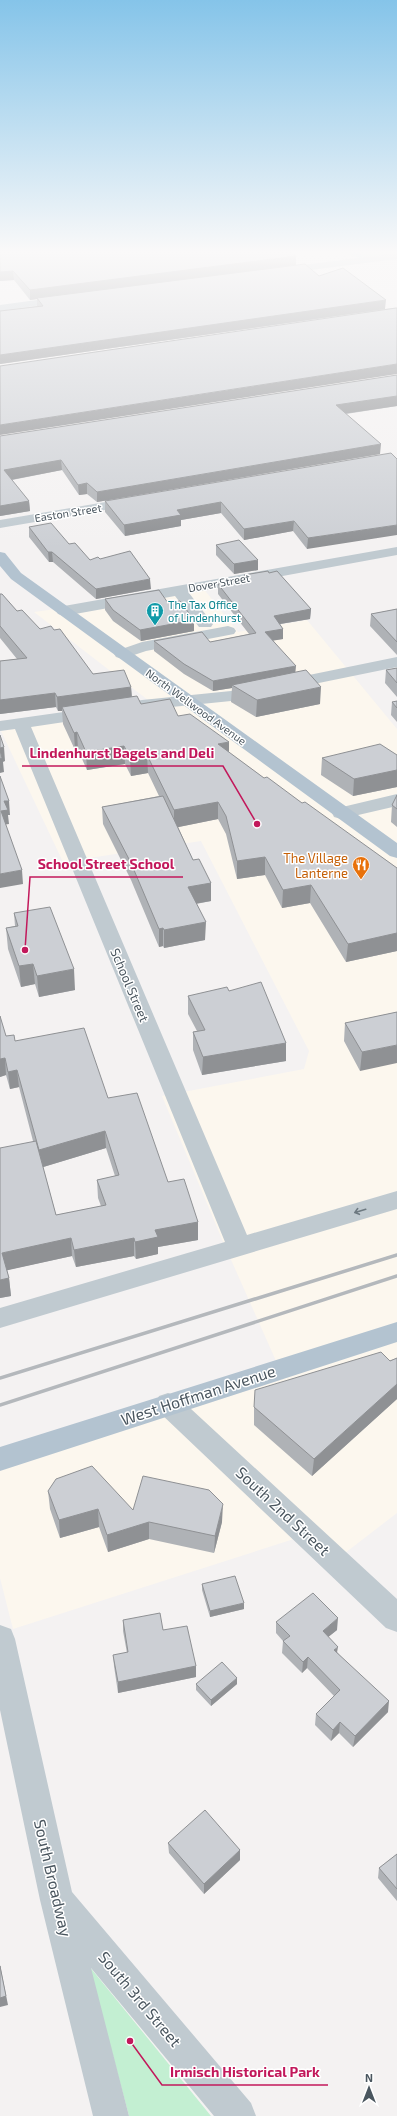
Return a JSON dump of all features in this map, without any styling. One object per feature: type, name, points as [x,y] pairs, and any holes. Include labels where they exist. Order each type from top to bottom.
[{"type":"main road","name":"North Wellwood Avenue","points":[[0,556],[16,576],[186,701],[397,852]]},
{"type":"main road","name":"West Hoffman Avenue","points":[[0,1459],[397,1332]]},
{"type":"street","name":"Easton Street","points":[[0,524],[148,499]]},
{"type":"street","points":[[392,552],[397,564]]},
{"type":"street","name":"Dover Street","points":[[64,611],[392,552]]},
{"type":"street","points":[[179,590],[205,624]]},
{"type":"street","points":[[122,654],[142,647],[228,631]]},
{"type":"street","points":[[130,707],[231,696],[397,662]]},
{"type":"street","points":[[0,726],[106,710]]},
{"type":"street","name":"School Street","points":[[21,723],[240,1247]]},
{"type":"street","points":[[341,813],[397,800]]},
{"type":"street","points":[[0,1318],[397,1200]]},
{"type":"street","name":"South 2nd Street","points":[[168,1404],[397,1618]]},
{"type":"street","name":"South Broadway","points":[[0,1639],[57,1900],[111,2116]]},
{"type":"street","name":"South 3rd Street","points":[[57,1900],[238,2116]]},
{"type":"shaded area","points":[[203,588],[238,632],[307,620],[397,729],[397,1513],[345,1553],[322,1530],[13,1629],[0,1578],[0,1468],[284,1379],[224,1244],[162,1096],[304,1069],[309,1051],[201,841],[63,862],[1,731],[157,707],[34,612]]},
{"type":"green space","points":[[89,1966],[211,2116],[129,2116]]},
{"type":"building","points":[[0,351],[30,351],[0,355]]},
{"type":"building","points":[[104,351],[397,351],[397,364],[0,425],[0,366]]},
{"type":"building","points":[[397,375],[397,396],[336,405],[381,444],[97,492],[87,483],[78,485],[61,460],[4,470],[29,501],[0,506],[0,436]]},
{"type":"building","points":[[391,453],[397,459],[397,525],[308,538],[294,521],[244,529],[221,502],[177,510],[181,515],[124,525],[105,501]]},
{"type":"building","points":[[51,523],[69,544],[75,543],[90,560],[98,557],[100,559],[130,551],[150,579],[96,589],[52,552],[48,552],[29,527]]},
{"type":"building","points":[[239,540],[258,560],[234,564],[216,545]]},
{"type":"building","points":[[268,571],[269,573],[277,571],[311,609],[274,616],[283,629],[265,632],[296,666],[213,681],[184,664],[154,641],[202,632],[210,642],[256,633],[218,584],[248,579],[244,575]]},
{"type":"building","points":[[159,590],[168,603],[180,601],[194,620],[140,630],[113,610],[105,599]]},
{"type":"building","points":[[0,594],[2,594],[17,611],[22,610],[40,629],[51,626],[54,630],[60,629],[93,674],[124,670],[131,687],[57,697],[55,693],[0,700],[0,661],[27,658],[0,626]]},
{"type":"building","points":[[397,609],[397,642],[371,614]]},
{"type":"building","points":[[397,668],[397,683],[386,670]]},
{"type":"building","points":[[306,670],[321,687],[257,700],[232,685]]},
{"type":"building","points":[[137,696],[141,704],[170,699],[178,716],[190,714],[229,742],[218,744],[264,778],[267,777],[302,803],[305,802],[397,868],[397,933],[348,944],[311,885],[283,890],[265,857],[237,861],[226,816],[218,802],[174,810],[147,755],[130,758],[124,746],[86,752],[77,732],[74,733],[62,707]]},
{"type":"building","points":[[397,701],[397,708],[392,702]]},
{"type":"building","points":[[0,735],[4,747],[0,748]]},
{"type":"building","points":[[380,744],[397,755],[397,770],[354,779],[322,758]]},
{"type":"building","points":[[0,776],[9,801],[4,801],[8,810],[1,811],[22,870],[0,874]]},
{"type":"building","points":[[397,795],[397,809],[392,805]]},
{"type":"building","points":[[163,796],[193,860],[199,859],[211,883],[188,887],[206,922],[164,930],[163,928],[159,929],[131,863],[102,807]]},
{"type":"building","points":[[50,907],[74,969],[37,976],[33,964],[19,966],[6,928],[18,926],[14,913]]},
{"type":"building","points":[[261,982],[286,1043],[203,1057],[193,1032],[205,1030],[188,996],[227,987],[229,991]]},
{"type":"building","points":[[397,1012],[397,1045],[362,1052],[345,1023]]},
{"type":"building","points":[[0,1016],[6,1036],[14,1035],[15,1041],[84,1028],[108,1098],[137,1093],[168,1182],[184,1179],[198,1222],[155,1230],[158,1237],[135,1242],[134,1238],[74,1250],[71,1238],[2,1253],[9,1278],[0,1280],[0,1148],[36,1141],[56,1215],[106,1205],[97,1180],[119,1175],[105,1131],[39,1150],[17,1070],[8,1072],[5,1058],[0,1059]]},
{"type":"building","points":[[381,1352],[390,1361],[397,1358],[397,1384],[314,1459],[254,1407],[255,1390]]},
{"type":"building","points":[[92,1466],[133,1510],[143,1476],[209,1490],[223,1504],[215,1536],[149,1522],[107,1535],[98,1509],[59,1520],[48,1491],[56,1479]]},
{"type":"building","points":[[235,1576],[244,1603],[210,1611],[202,1584]]},
{"type":"building","points":[[313,1593],[338,1618],[323,1631],[338,1647],[334,1650],[389,1701],[355,1736],[340,1722],[333,1730],[316,1714],[340,1690],[308,1657],[303,1662],[283,1641],[290,1636],[276,1622]]},
{"type":"building","points":[[160,1613],[163,1630],[187,1626],[196,1666],[118,1682],[113,1655],[128,1652],[123,1620]]},
{"type":"building","points":[[222,1662],[237,1678],[211,1700],[196,1684]]},
{"type":"building","points":[[205,1810],[240,1850],[204,1884],[168,1843]]},
{"type":"building","points":[[397,1854],[397,1889],[379,1868]]},
{"type":"building","points":[[0,1966],[6,1996],[0,1998]]},
{"type":"railway","points":[[0,1378],[397,1255]]},
{"type":"railway","points":[[0,1405],[397,1276]]},
{"type":"place","name":"The Tax Office of Lindenhurst","points":[[155,626]]},
{"type":"place","name":"Lindenhurst Bagels and Deli","points":[[257,824]]},
{"type":"place","name":"The Village Lanterne","points":[[361,880]]},
{"type":"place","name":"School Street School","points":[[25,950]]},
{"type":"place","name":"Irmisch Historical Park","points":[[130,2041]]}]
